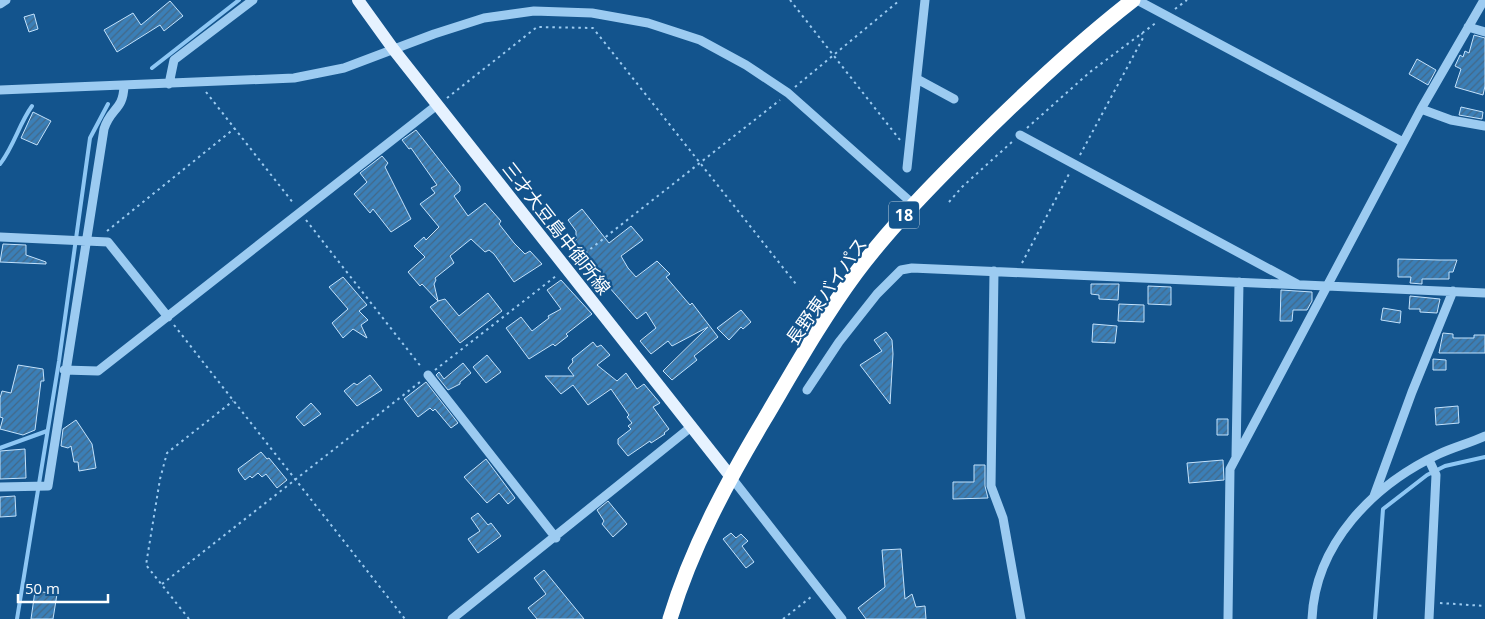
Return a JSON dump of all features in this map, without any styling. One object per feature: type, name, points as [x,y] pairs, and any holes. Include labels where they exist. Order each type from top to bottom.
[{"type":"highway","name":"長野東バイパス","points":[[670,619],[693,560],[731,477],[787,381],[856,274],[914,204],[1027,90],[1096,29],[1133,0]]},
{"type":"main road","name":"三才大豆島中御所線","points":[[358,0],[437,105],[731,477]]},
{"type":"street","points":[[0,4],[6,0]]},
{"type":"street","points":[[169,84],[174,60],[253,0]]},
{"type":"street","points":[[907,168],[925,0]]},
{"type":"street","points":[[1137,0],[1403,142]]},
{"type":"street","points":[[1228,619],[1230,469],[1403,142],[1484,0]]},
{"type":"street","points":[[0,90],[294,78],[344,68],[434,34],[484,18],[534,11],[592,13],[648,23],[700,40],[746,65],[788,93],[914,204]]},
{"type":"street","points":[[1468,27],[1485,32]]},
{"type":"street","points":[[917,79],[954,99]]},
{"type":"street","points":[[0,487],[48,486],[64,370],[104,129],[107,120],[122,102],[124,86]]},
{"type":"street","points":[[64,370],[98,371],[301,214],[437,105]]},
{"type":"street","points":[[1421,109],[1451,120],[1485,126]]},
{"type":"street","points":[[1020,135],[1300,285]]},
{"type":"street","points":[[0,237],[108,242],[168,317]]},
{"type":"street","points":[[807,390],[844,336],[877,294],[901,270],[912,268],[1485,293]]},
{"type":"street","points":[[994,272],[991,486],[1005,528],[1021,619]]},
{"type":"street","points":[[1236,459],[1239,282]]},
{"type":"street","points":[[1374,498],[1412,392],[1453,291]]},
{"type":"street","points":[[428,375],[556,538]]},
{"type":"street","points":[[452,619],[556,538],[691,427]]},
{"type":"street","points":[[1312,619],[1313,597],[1328,554],[1336,539],[1359,511],[1396,480],[1485,436]]},
{"type":"street","points":[[1429,619],[1436,475],[1431,462]]},
{"type":"street","points":[[731,477],[842,619]]},
{"type":"path","points":[[790,0],[908,150]]},
{"type":"path","points":[[567,268],[788,93],[900,0]]},
{"type":"path","points":[[949,202],[962,187],[1090,72],[1187,0]]},
{"type":"path","points":[[437,105],[536,28],[593,28],[796,284]]},
{"type":"path","points":[[1017,273],[1143,38],[1142,33]]},
{"type":"path","points":[[200,83],[428,375]]},
{"type":"path","points":[[100,241],[103,235],[131,211],[235,128]]},
{"type":"path","points":[[168,317],[294,480],[405,619]]},
{"type":"path","points":[[189,619],[146,565],[160,479],[167,453],[233,401]]},
{"type":"path","points":[[162,584],[294,480]]},
{"type":"path","points":[[783,619],[819,591]]},
{"type":"path","points":[[1430,602],[1485,606]]},
{"type":"building","points":[[170,1],[183,16],[164,31],[160,25],[117,52],[104,30],[133,13],[141,25]]},
{"type":"building","points":[[34,14],[38,29],[29,32],[24,17]]},
{"type":"building","points":[[1474,35],[1485,38],[1485,86],[1483,95],[1455,87],[1461,69],[1455,66],[1460,55],[1463,57],[1465,51],[1469,53]]},
{"type":"building","points":[[1417,59],[1436,70],[1428,85],[1409,74]]},
{"type":"building","points":[[1461,107],[1483,112],[1482,119],[1459,115]]},
{"type":"building","points":[[33,112],[51,121],[37,145],[21,138]]},
{"type":"building","points":[[416,130],[460,186],[460,191],[454,196],[468,216],[485,203],[501,221],[499,224],[514,243],[525,254],[530,251],[542,264],[514,282],[494,254],[489,250],[485,252],[471,239],[450,256],[454,263],[435,278],[434,284],[438,301],[422,284],[420,286],[408,272],[425,257],[414,246],[424,237],[426,240],[439,227],[420,204],[435,193],[431,188],[437,185],[411,148],[409,149],[402,140]]},
{"type":"building","points":[[382,156],[388,163],[385,167],[411,219],[391,232],[373,209],[370,213],[354,194],[367,182],[360,173]]},
{"type":"building","points":[[582,209],[609,243],[631,226],[643,240],[621,256],[628,268],[636,277],[657,261],[670,274],[666,277],[690,305],[692,303],[718,337],[694,356],[697,360],[672,380],[663,371],[708,327],[672,346],[668,341],[651,354],[640,341],[656,328],[646,312],[637,319],[587,262],[590,259],[573,243],[576,240],[576,231],[568,220]]},
{"type":"building","points":[[3,244],[26,245],[26,255],[46,262],[46,264],[0,262]]},
{"type":"building","points":[[1398,259],[1457,260],[1453,272],[1449,272],[1449,279],[1422,279],[1422,284],[1410,283],[1411,277],[1398,277]]},
{"type":"building","points":[[343,277],[367,305],[359,311],[368,320],[361,325],[367,338],[353,329],[343,338],[332,323],[348,309],[329,287]]},
{"type":"building","points":[[561,280],[592,314],[566,334],[568,336],[555,346],[553,344],[529,359],[506,328],[521,317],[532,331],[549,318],[548,316],[561,309],[547,290]]},
{"type":"building","points":[[1091,284],[1119,284],[1118,300],[1099,299],[1099,295],[1091,294]]},
{"type":"building","points":[[1148,286],[1171,287],[1171,305],[1148,304]]},
{"type":"building","points":[[1281,290],[1312,292],[1312,301],[1307,310],[1293,310],[1292,321],[1280,321]]},
{"type":"building","points":[[488,293],[502,311],[460,343],[430,307],[438,301],[445,299],[459,316]]},
{"type":"building","points":[[1410,296],[1440,299],[1437,313],[1420,312],[1420,309],[1409,309]]},
{"type":"building","points":[[1119,304],[1144,305],[1144,322],[1118,321]]},
{"type":"building","points":[[1383,308],[1401,311],[1400,323],[1381,320]]},
{"type":"building","points":[[741,310],[751,322],[743,329],[741,327],[729,340],[717,328]]},
{"type":"building","points":[[1093,324],[1117,326],[1115,343],[1092,342]]},
{"type":"building","points":[[886,332],[892,340],[893,354],[890,404],[860,365],[882,351],[874,340]]},
{"type":"building","points":[[1443,333],[1453,334],[1453,338],[1474,338],[1474,335],[1485,335],[1485,353],[1439,353]]},
{"type":"building","points":[[593,342],[597,347],[601,345],[610,355],[597,365],[617,381],[626,373],[637,389],[644,384],[660,403],[653,407],[669,429],[665,434],[651,443],[650,441],[628,456],[618,444],[618,439],[631,429],[628,426],[632,423],[627,417],[629,415],[611,389],[588,405],[573,385],[561,394],[545,376],[574,376],[568,368],[573,362],[572,359]]},
{"type":"building","points":[[487,355],[501,372],[486,383],[473,367]]},
{"type":"building","points":[[1433,359],[1446,360],[1446,370],[1433,370]]},
{"type":"building","points":[[463,363],[471,373],[460,384],[448,390],[436,375],[439,372],[444,379]]},
{"type":"building","points":[[18,365],[43,369],[44,381],[41,381],[35,430],[23,435],[0,429],[3,418],[0,417],[0,398],[2,391],[11,393]]},
{"type":"building","points":[[370,375],[382,390],[357,406],[344,391],[354,383],[357,385]]},
{"type":"building","points":[[426,382],[458,423],[451,428],[435,409],[433,411],[430,408],[418,417],[404,399]]},
{"type":"building","points":[[311,403],[321,414],[304,426],[296,417]]},
{"type":"building","points":[[1458,406],[1459,423],[1436,425],[1435,408]]},
{"type":"building","points":[[1217,419],[1228,419],[1228,435],[1217,435]]},
{"type":"building","points":[[76,420],[92,444],[96,468],[79,471],[78,462],[74,462],[71,446],[68,448],[61,446],[63,429]]},
{"type":"building","points":[[25,449],[26,478],[0,479],[0,451]]},
{"type":"building","points":[[261,452],[267,459],[269,458],[287,480],[277,488],[266,474],[262,477],[258,473],[252,478],[250,476],[245,480],[239,472],[238,469]]},
{"type":"building","points":[[486,459],[515,498],[508,504],[499,493],[487,503],[464,477]]},
{"type":"building","points":[[1223,460],[1224,480],[1189,483],[1187,463]]},
{"type":"building","points":[[974,465],[985,465],[985,486],[988,498],[953,499],[953,482],[974,482]]},
{"type":"building","points":[[15,496],[16,516],[0,517],[0,497]]},
{"type":"building","points":[[608,501],[627,524],[613,537],[602,524],[604,521],[597,510]]},
{"type":"building","points":[[478,513],[488,525],[491,523],[501,536],[478,553],[468,539],[480,531],[471,518]]},
{"type":"building","points":[[731,533],[736,538],[741,534],[748,541],[742,546],[754,562],[746,568],[723,539]]},
{"type":"building","points":[[901,549],[905,599],[912,594],[916,607],[925,606],[926,619],[866,619],[858,608],[885,587],[882,550]]},
{"type":"building","points":[[544,570],[584,619],[537,619],[528,608],[546,594],[534,578]]},
{"type":"building","points":[[35,591],[57,594],[53,619],[31,619]]},
{"type":"waterway","points":[[152,68],[239,0]]},
{"type":"waterway","points":[[17,619],[59,361],[90,138],[108,104]]},
{"type":"waterway","points":[[0,164],[32,106]]},
{"type":"waterway","points":[[0,448],[47,431]]},
{"type":"waterway","points":[[1375,619],[1383,509],[1427,475],[1445,466],[1485,457]]}]
